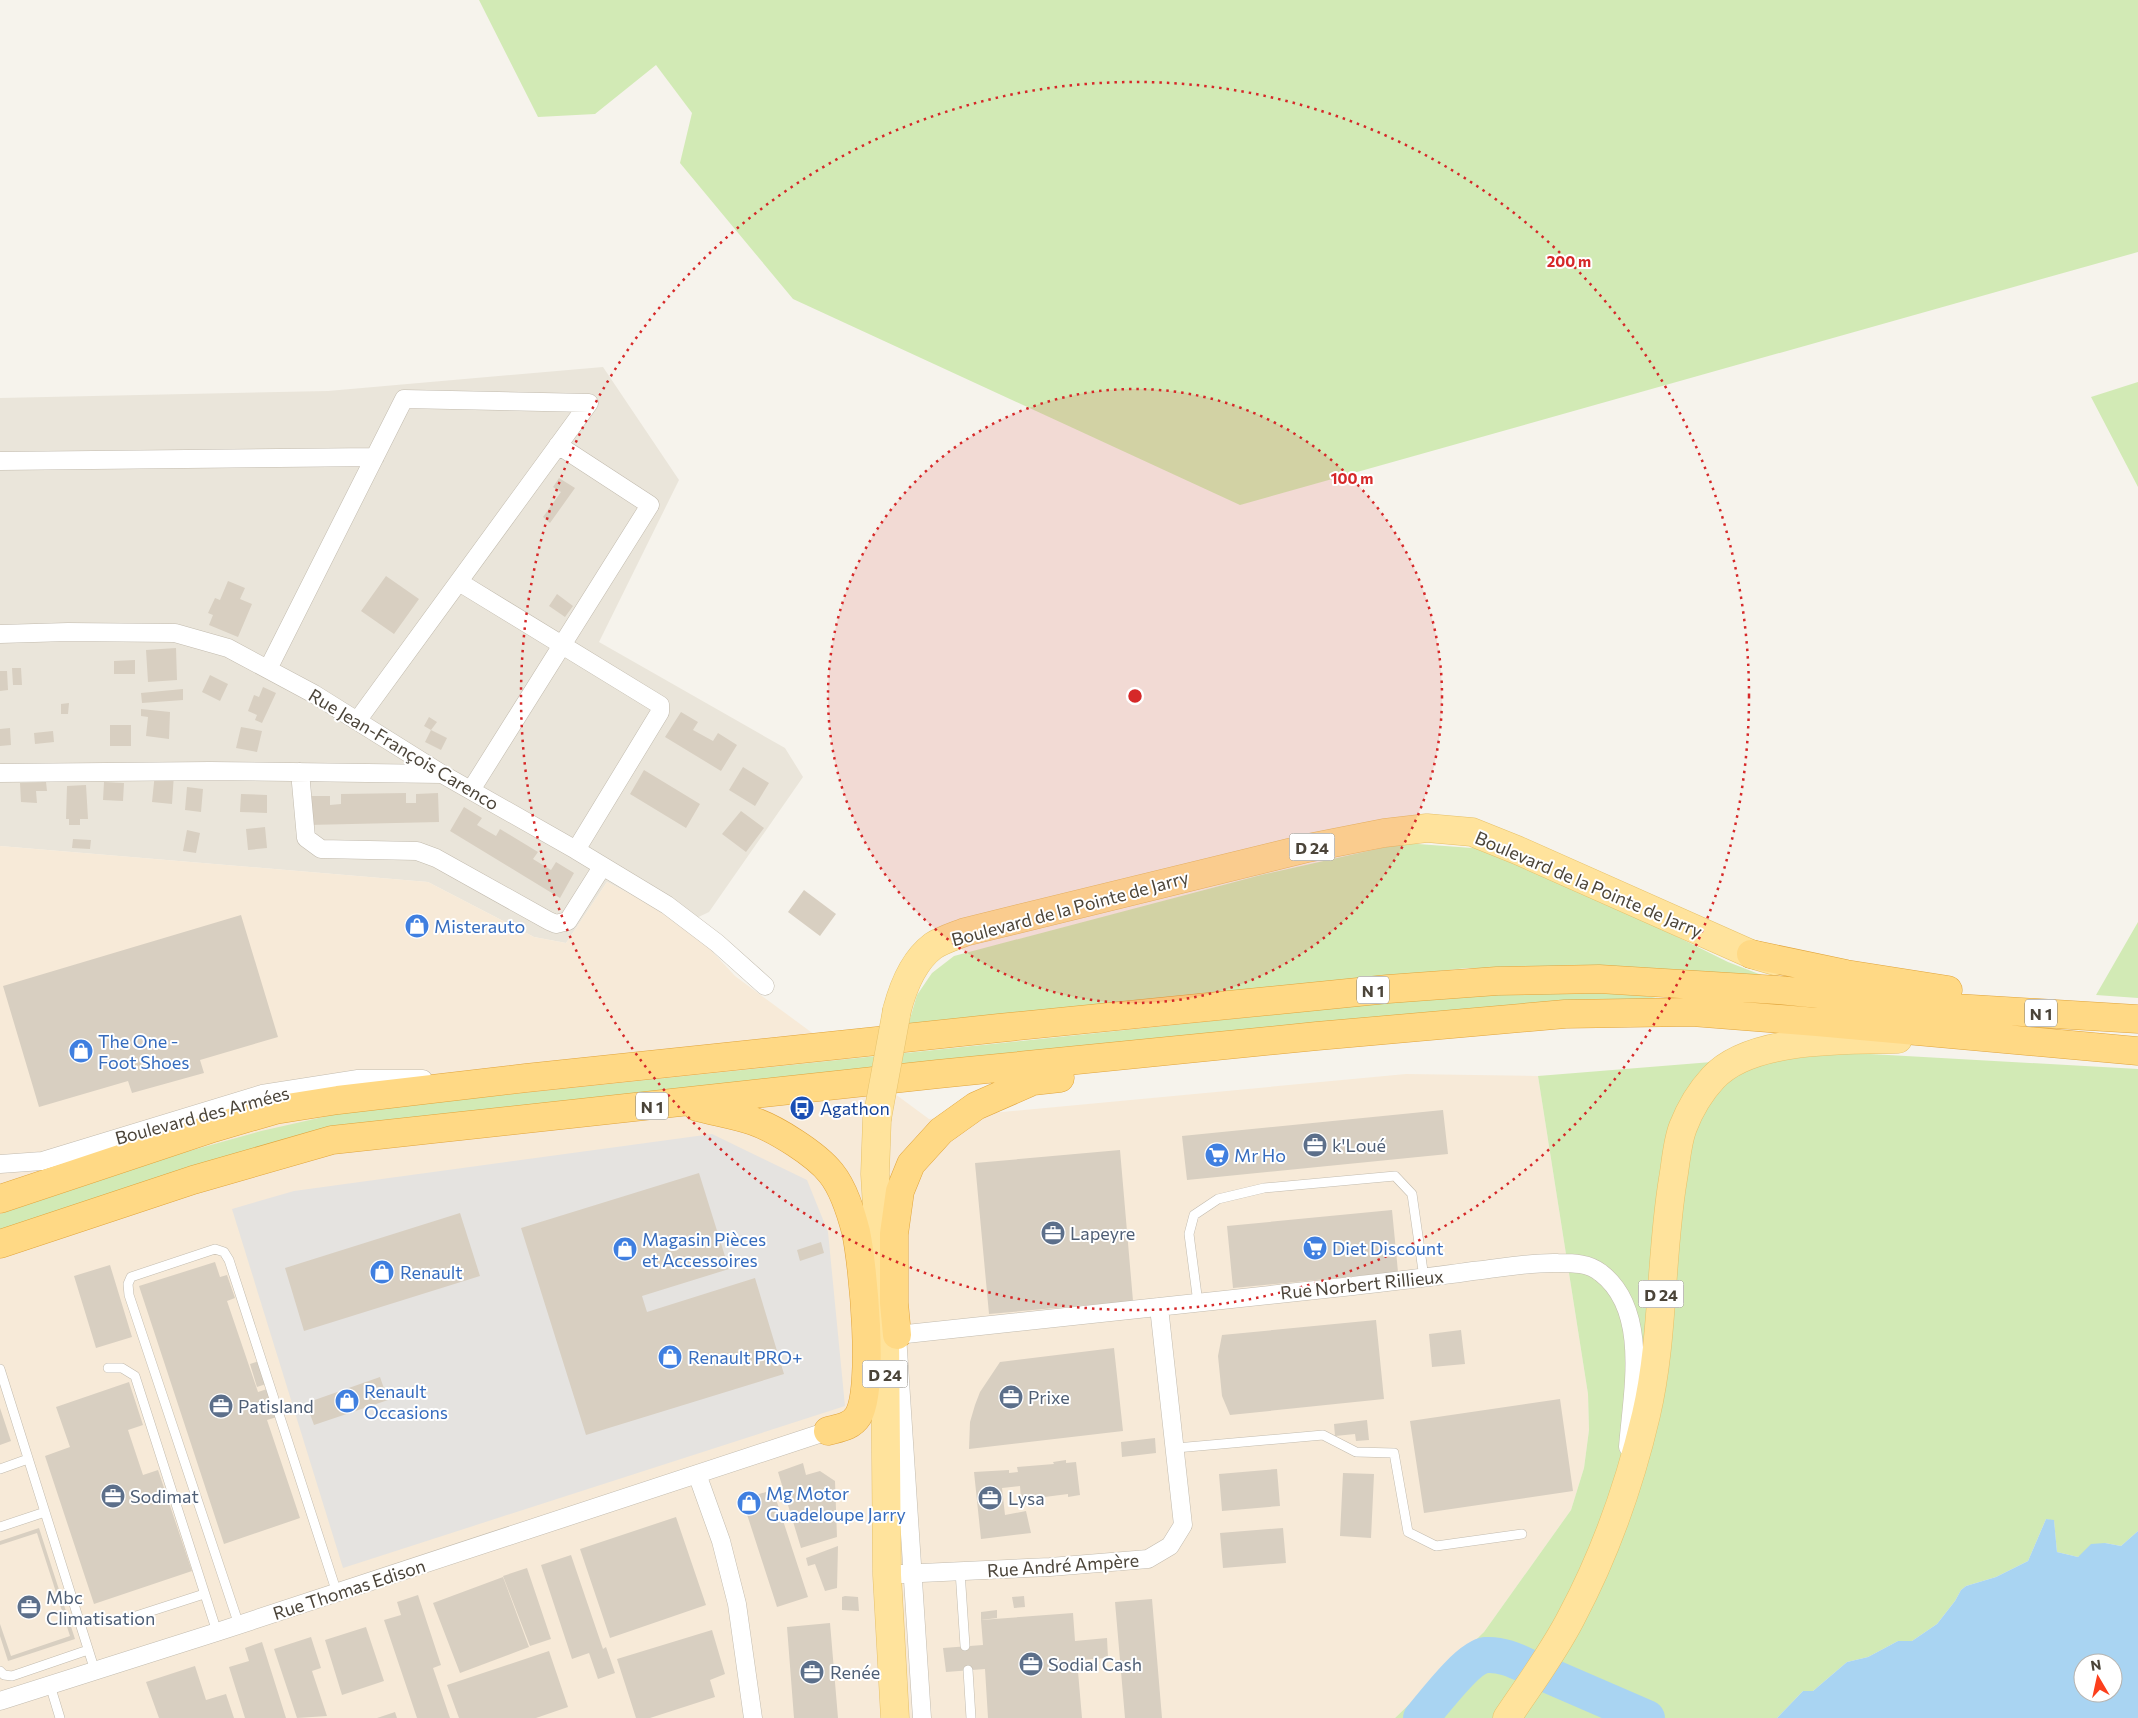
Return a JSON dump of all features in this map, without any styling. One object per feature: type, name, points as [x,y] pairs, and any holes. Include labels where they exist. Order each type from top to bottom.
[{"type":"highway","points":[[1751,954],[1846,974],[1988,996],[2133,1014]]},
{"type":"highway","name":"N 1","points":[[0,1199],[213,1128],[275,1110],[338,1100],[526,1078],[1388,989],[1497,981],[1599,979],[1768,989],[1955,1008],[2133,1014]]},
{"type":"highway","name":"N 1","points":[[0,1244],[194,1180],[332,1140],[938,1074],[1317,1036],[1565,1014],[1692,1012],[2131,1050]]},
{"type":"highway","points":[[896,1335],[894,1234],[900,1191],[911,1164],[941,1131],[976,1106],[1033,1081],[1189,1062],[1317,1036]]},
{"type":"highway","points":[[681,1103],[754,1121],[778,1134],[804,1150],[832,1174],[847,1202],[856,1232],[861,1266],[866,1341],[865,1398],[858,1417],[849,1426],[828,1431]]},
{"type":"main road","name":"Boulevard de la Pointe de Jarry","points":[[895,1718],[900,1574],[875,1174],[877,1118],[897,1010],[909,976],[922,957],[934,946],[965,932],[1308,848],[1384,833],[1427,828],[1472,832],[1627,892],[1751,954],[1846,982],[1955,1008]]},
{"type":"main road","name":"D 24","points":[[1507,1718],[1571,1618],[1603,1551],[1624,1488],[1646,1415],[1657,1344],[1669,1203],[1682,1128],[1695,1102],[1714,1076],[1748,1054],[1790,1045],[1866,1040],[1978,1038]]},
{"type":"street","points":[[268,669],[404,399],[589,403],[357,721]]},
{"type":"street","points":[[471,790],[650,505],[558,445]]},
{"type":"street","points":[[0,461],[375,457]]},
{"type":"street","points":[[459,582],[660,705],[660,712],[576,850]]},
{"type":"street","name":"Rue Jean-François Carenco","points":[[0,634],[175,632],[228,648],[357,721],[442,774],[576,850],[667,905],[717,943],[764,986]]},
{"type":"street","points":[[300,772],[306,838],[322,849],[417,851],[436,858],[514,903],[556,924],[568,921],[602,866]]},
{"type":"street","points":[[0,773],[300,772],[442,774]]},
{"type":"street","name":"Boulevard des Armées","points":[[0,1164],[42,1161],[262,1094],[358,1079],[526,1078]]},
{"type":"street","name":"Rue Norbert Rillieux","points":[[896,1335],[1424,1278],[1530,1264],[1558,1262],[1586,1264],[1600,1272],[1613,1283],[1629,1311],[1633,1329],[1634,1378],[1624,1488]]},
{"type":"street","name":"Rue André Ampère","points":[[900,1574],[1050,1567],[1148,1559],[1170,1546],[1183,1525],[1176,1448],[1158,1307]]},
{"type":"street","name":"Boulevard de la Pointe de Jarry","points":[[896,1335],[900,1574],[922,1718]]},
{"type":"street","name":"Rue Thomas Edison","points":[[0,1701],[239,1625],[828,1431]]},
{"type":"street","points":[[697,1474],[721,1541],[737,1604],[753,1718]]},
{"type":"lane","points":[[1198,1302],[1189,1234],[1194,1215],[1218,1199],[1264,1188],[1395,1176],[1412,1194],[1424,1278]]},
{"type":"lane","points":[[239,1625],[129,1295],[128,1284],[131,1277],[215,1249],[224,1252],[229,1260],[337,1593]]},
{"type":"lane","points":[[108,1368],[122,1368],[134,1376],[217,1632]]},
{"type":"lane","points":[[0,1369],[96,1671]]},
{"type":"lane","points":[[1176,1448],[1323,1435],[1356,1452],[1394,1453],[1408,1532],[1436,1546],[1522,1534]]},
{"type":"lane","points":[[0,1469],[28,1459]]},
{"type":"lane","points":[[0,1527],[45,1512]]},
{"type":"lane","points":[[960,1571],[965,1646]]},
{"type":"lane","points":[[133,1617],[204,1594]]},
{"type":"lane","points":[[0,1671],[4,1675],[12,1676],[88,1650]]},
{"type":"lane","points":[[968,1670],[971,1718]]},
{"type":"lane","points":[[50,1685],[60,1718]]},
{"type":"shaded area","points":[[603,367],[679,480],[599,642],[785,748],[803,777],[709,912],[686,923],[607,882],[566,943],[534,937],[428,882],[0,846],[0,398],[328,391]]},
{"type":"shaded area","points":[[0,846],[428,882],[534,937],[566,943],[607,882],[686,923],[735,976],[929,1119],[1406,1074],[1538,1076],[1588,1394],[1589,1430],[1584,1468],[1571,1510],[1484,1632],[1395,1718],[0,1718]]},
{"type":"shaded area","points":[[712,1134],[807,1180],[828,1232],[845,1406],[343,1568],[232,1209],[294,1191]]},
{"type":"green space","points":[[479,0],[2138,0],[2138,252],[1240,505],[793,299],[680,163],[692,113],[656,65],[595,114],[538,117]]},
{"type":"green space","points":[[2138,382],[2138,487],[2091,397]]},
{"type":"green space","points":[[1404,843],[1486,849],[1595,896],[1728,962],[1764,976],[1467,968],[1192,995],[907,1029],[917,995],[932,973],[954,956],[1261,875]]},
{"type":"green space","points":[[2138,922],[2138,998],[2096,995]]},
{"type":"green space","points":[[1584,992],[1645,996],[1692,1003],[464,1113],[0,1232],[0,1214],[182,1153],[261,1131],[350,1111],[1384,1003],[1488,995]]},
{"type":"green space","points":[[1835,1052],[2138,1069],[2138,1531],[2121,1546],[2105,1543],[2078,1557],[2057,1552],[2054,1521],[2046,1519],[2028,1561],[1996,1577],[1966,1586],[1961,1590],[1937,1624],[1912,1641],[1898,1641],[1868,1657],[1847,1662],[1813,1691],[1803,1691],[1777,1718],[1395,1718],[1484,1632],[1571,1510],[1584,1468],[1589,1430],[1588,1394],[1538,1076]]},
{"type":"water","points":[[2046,1519],[2054,1520],[2057,1552],[2078,1557],[2091,1544],[2105,1543],[2121,1546],[2138,1531],[2138,1718],[1777,1718],[1803,1691],[1813,1691],[1847,1662],[1868,1657],[1898,1641],[1912,1641],[1937,1624],[1961,1590],[1966,1586],[1996,1577],[2028,1561]]},
{"type":"building","points":[[559,478],[575,488],[550,523],[543,517],[561,492],[553,487]]},
{"type":"building","points":[[386,576],[419,599],[394,634],[361,611]]},
{"type":"building","points":[[228,581],[245,588],[240,599],[252,604],[238,637],[209,625],[213,615],[208,613],[215,598],[220,600]]},
{"type":"building","points":[[557,594],[573,606],[565,617],[549,606]]},
{"type":"building","points":[[176,648],[177,680],[148,682],[146,650]]},
{"type":"building","points":[[135,660],[135,674],[114,674],[114,661]]},
{"type":"building","points":[[12,668],[21,668],[22,685],[13,685]]},
{"type":"building","points":[[0,671],[7,671],[8,690],[0,691]]},
{"type":"building","points":[[210,675],[228,684],[220,701],[202,692]]},
{"type":"building","points":[[263,687],[276,693],[262,723],[255,720],[257,715],[248,711],[254,695],[259,697]]},
{"type":"building","points":[[183,689],[183,700],[142,703],[141,693]]},
{"type":"building","points":[[69,703],[68,714],[61,714],[61,704]]},
{"type":"building","points":[[141,709],[170,712],[169,739],[146,736],[148,717],[141,716]]},
{"type":"building","points":[[681,712],[698,722],[693,730],[713,741],[718,733],[737,745],[721,771],[665,737]]},
{"type":"building","points":[[429,717],[437,722],[431,730],[424,726]]},
{"type":"building","points":[[110,725],[131,725],[131,746],[110,746]]},
{"type":"building","points":[[241,727],[262,731],[257,752],[236,748]]},
{"type":"building","points":[[10,728],[11,745],[0,746],[0,729]]},
{"type":"building","points":[[431,730],[447,738],[441,750],[425,742]]},
{"type":"building","points":[[53,731],[54,742],[35,744],[34,733]]},
{"type":"building","points":[[743,767],[769,783],[755,806],[729,790]]},
{"type":"building","points":[[644,770],[700,804],[686,828],[630,794]]},
{"type":"building","points":[[155,773],[174,774],[172,804],[152,802]]},
{"type":"building","points":[[46,782],[47,791],[36,791],[37,803],[21,802],[20,783]]},
{"type":"building","points":[[104,782],[124,783],[123,801],[103,800]]},
{"type":"building","points":[[86,785],[88,819],[80,819],[80,825],[69,825],[69,819],[66,819],[67,786]]},
{"type":"building","points":[[187,787],[203,789],[201,812],[185,810]]},
{"type":"building","points":[[406,793],[406,803],[416,803],[416,794],[438,793],[439,822],[308,825],[307,796],[330,796],[330,805],[341,804],[341,794]]},
{"type":"building","points":[[241,794],[267,795],[267,813],[240,812]]},
{"type":"building","points":[[464,807],[482,818],[477,825],[496,836],[500,829],[538,852],[533,859],[551,870],[556,862],[574,873],[560,898],[450,831]]},
{"type":"building","points":[[741,811],[764,828],[746,852],[722,834]]},
{"type":"building","points":[[265,827],[267,848],[248,850],[246,829]]},
{"type":"building","points":[[187,830],[200,833],[196,853],[183,851]]},
{"type":"building","points":[[73,839],[91,840],[90,849],[72,848]]},
{"type":"building","points":[[804,890],[836,914],[820,936],[788,912]]},
{"type":"building","points":[[241,915],[278,1037],[200,1060],[204,1073],[132,1093],[128,1081],[39,1107],[3,986]]},
{"type":"building","name":"k'Loué","points":[[1443,1110],[1448,1154],[1187,1180],[1182,1136]]},
{"type":"building","name":"Lapeyre","points":[[1120,1150],[1133,1301],[989,1314],[975,1163]]},
{"type":"building","points":[[699,1173],[729,1269],[642,1296],[647,1312],[755,1278],[784,1374],[586,1435],[521,1228]]},
{"type":"building","points":[[1392,1210],[1398,1272],[1233,1288],[1227,1226]]},
{"type":"building","name":"Renault","points":[[460,1213],[480,1276],[304,1331],[285,1268]]},
{"type":"building","points":[[821,1242],[824,1253],[800,1261],[797,1250]]},
{"type":"building","name":"Patisland","points":[[215,1262],[220,1277],[227,1275],[235,1298],[227,1301],[258,1392],[267,1389],[277,1417],[267,1420],[300,1518],[224,1544],[139,1286]]},
{"type":"building","points":[[110,1265],[132,1337],[96,1348],[74,1276]]},
{"type":"building","points":[[1376,1320],[1384,1399],[1230,1415],[1222,1396],[1218,1356],[1222,1335]]},
{"type":"building","points":[[1461,1330],[1465,1364],[1432,1367],[1429,1334]]},
{"type":"building","points":[[1114,1348],[1123,1431],[969,1449],[970,1422],[975,1405],[980,1392],[1000,1362]]},
{"type":"building","points":[[259,1361],[266,1384],[257,1387],[250,1364]]},
{"type":"building","name":"Renault Occasions","points":[[380,1377],[388,1400],[314,1425],[306,1403]]},
{"type":"building","name":"Sodimat","points":[[129,1382],[143,1425],[128,1430],[143,1475],[158,1470],[192,1571],[94,1604],[45,1456],[70,1447],[56,1407]]},
{"type":"building","points":[[1560,1399],[1573,1491],[1424,1513],[1410,1421]]},
{"type":"building","points":[[0,1408],[11,1441],[0,1445]]},
{"type":"building","points":[[1367,1420],[1369,1440],[1356,1441],[1355,1434],[1335,1436],[1334,1424]]},
{"type":"building","points":[[1155,1438],[1156,1453],[1122,1457],[1121,1442]]},
{"type":"building","name":"Lysa","points":[[1066,1460],[1066,1463],[1076,1462],[1080,1495],[1068,1497],[1068,1494],[1021,1500],[1020,1486],[1002,1488],[1005,1515],[1026,1511],[1031,1533],[981,1539],[974,1472],[1009,1470],[1009,1473],[1018,1472],[1017,1467],[1054,1464],[1053,1462]]},
{"type":"building","points":[[803,1463],[806,1475],[820,1471],[835,1481],[837,1537],[801,1548],[778,1472]]},
{"type":"building","points":[[1277,1469],[1280,1506],[1222,1511],[1219,1474]]},
{"type":"building","points":[[1343,1473],[1374,1474],[1371,1538],[1340,1536]]},
{"type":"building","points":[[773,1490],[808,1597],[777,1607],[742,1499]]},
{"type":"building","points":[[676,1517],[706,1605],[610,1638],[580,1549]]},
{"type":"building","points":[[39,1528],[75,1639],[8,1661],[0,1636],[0,1624],[11,1656],[70,1636],[37,1533],[0,1545],[0,1541]]},
{"type":"building","points":[[1283,1528],[1286,1563],[1223,1568],[1220,1533]]},
{"type":"building","points":[[838,1546],[837,1588],[825,1591],[815,1564],[808,1566],[806,1558]]},
{"type":"building","points":[[571,1555],[603,1649],[606,1647],[615,1673],[598,1679],[589,1653],[572,1659],[541,1565]]},
{"type":"building","points":[[527,1568],[551,1639],[530,1646],[503,1576]]},
{"type":"building","points":[[503,1577],[529,1647],[460,1673],[433,1603]]},
{"type":"building","points":[[418,1595],[441,1665],[433,1668],[450,1718],[417,1718],[384,1620],[401,1615],[397,1602]]},
{"type":"building","points":[[1024,1596],[1025,1607],[1014,1608],[1012,1597]]},
{"type":"building","points":[[842,1597],[858,1597],[859,1611],[842,1610]]},
{"type":"building","points":[[1152,1599],[1162,1718],[1125,1718],[1115,1602]]},
{"type":"building","points":[[997,1610],[997,1618],[981,1620],[981,1612]]},
{"type":"building","name":"Sodial Cash","points":[[1073,1613],[1075,1641],[1107,1638],[1108,1658],[1077,1660],[1082,1718],[988,1718],[985,1669],[946,1672],[943,1648],[983,1645],[981,1620]]},
{"type":"building","name":"Renée","points":[[830,1623],[838,1718],[794,1718],[787,1627]]},
{"type":"building","points":[[366,1627],[384,1681],[342,1695],[325,1640]]},
{"type":"building","points":[[712,1630],[725,1674],[710,1680],[715,1697],[650,1718],[636,1718],[617,1659]]},
{"type":"building","points":[[311,1637],[321,1668],[312,1671],[327,1716],[297,1718],[274,1649]]},
{"type":"building","points":[[262,1642],[286,1718],[245,1718],[229,1667],[249,1661],[245,1648]]},
{"type":"building","points":[[549,1651],[568,1707],[536,1718],[459,1718],[447,1685]]},
{"type":"building","points":[[195,1666],[206,1700],[226,1694],[234,1718],[159,1718],[146,1682]]},
{"type":"building","points":[[395,1712],[397,1718],[377,1718]]},
{"type":"waterway","points":[[1421,1718],[1451,1682],[1479,1658],[1486,1655],[1497,1655],[1527,1666]]},
{"type":"waterway","points":[[1550,1676],[1647,1718]]},
{"type":"place","name":"Misterauto","points":[[417,926]]},
{"type":"place","name":"The One - Foot Shoes","points":[[81,1051]]},
{"type":"place","name":"Agathon","points":[[802,1108]]},
{"type":"place","name":"k'Loué","points":[[1315,1145]]},
{"type":"place","name":"Mr Ho","points":[[1217,1155]]},
{"type":"place","name":"Lapeyre","points":[[1053,1233]]},
{"type":"place","name":"Diet Discount","points":[[1315,1248]]},
{"type":"place","name":"Magasin Pièces et Accessoires","points":[[625,1249]]},
{"type":"place","name":"Renault","points":[[382,1272]]},
{"type":"place","name":"Renault PRO+","points":[[670,1357]]},
{"type":"place","name":"Prixe","points":[[1011,1397]]},
{"type":"place","name":"Renault Occasions","points":[[347,1401]]},
{"type":"place","name":"Patisland","points":[[221,1406]]},
{"type":"place","name":"Sodimat","points":[[113,1496]]},
{"type":"place","name":"Lysa","points":[[990,1498]]},
{"type":"place","name":"Mg Motor Guadeloupe Jarry","points":[[749,1503]]},
{"type":"place","name":"Mbc Climatisation","points":[[29,1607]]},
{"type":"place","name":"Sodial Cash","points":[[1031,1664]]},
{"type":"place","name":"Renée","points":[[812,1672]]}]
